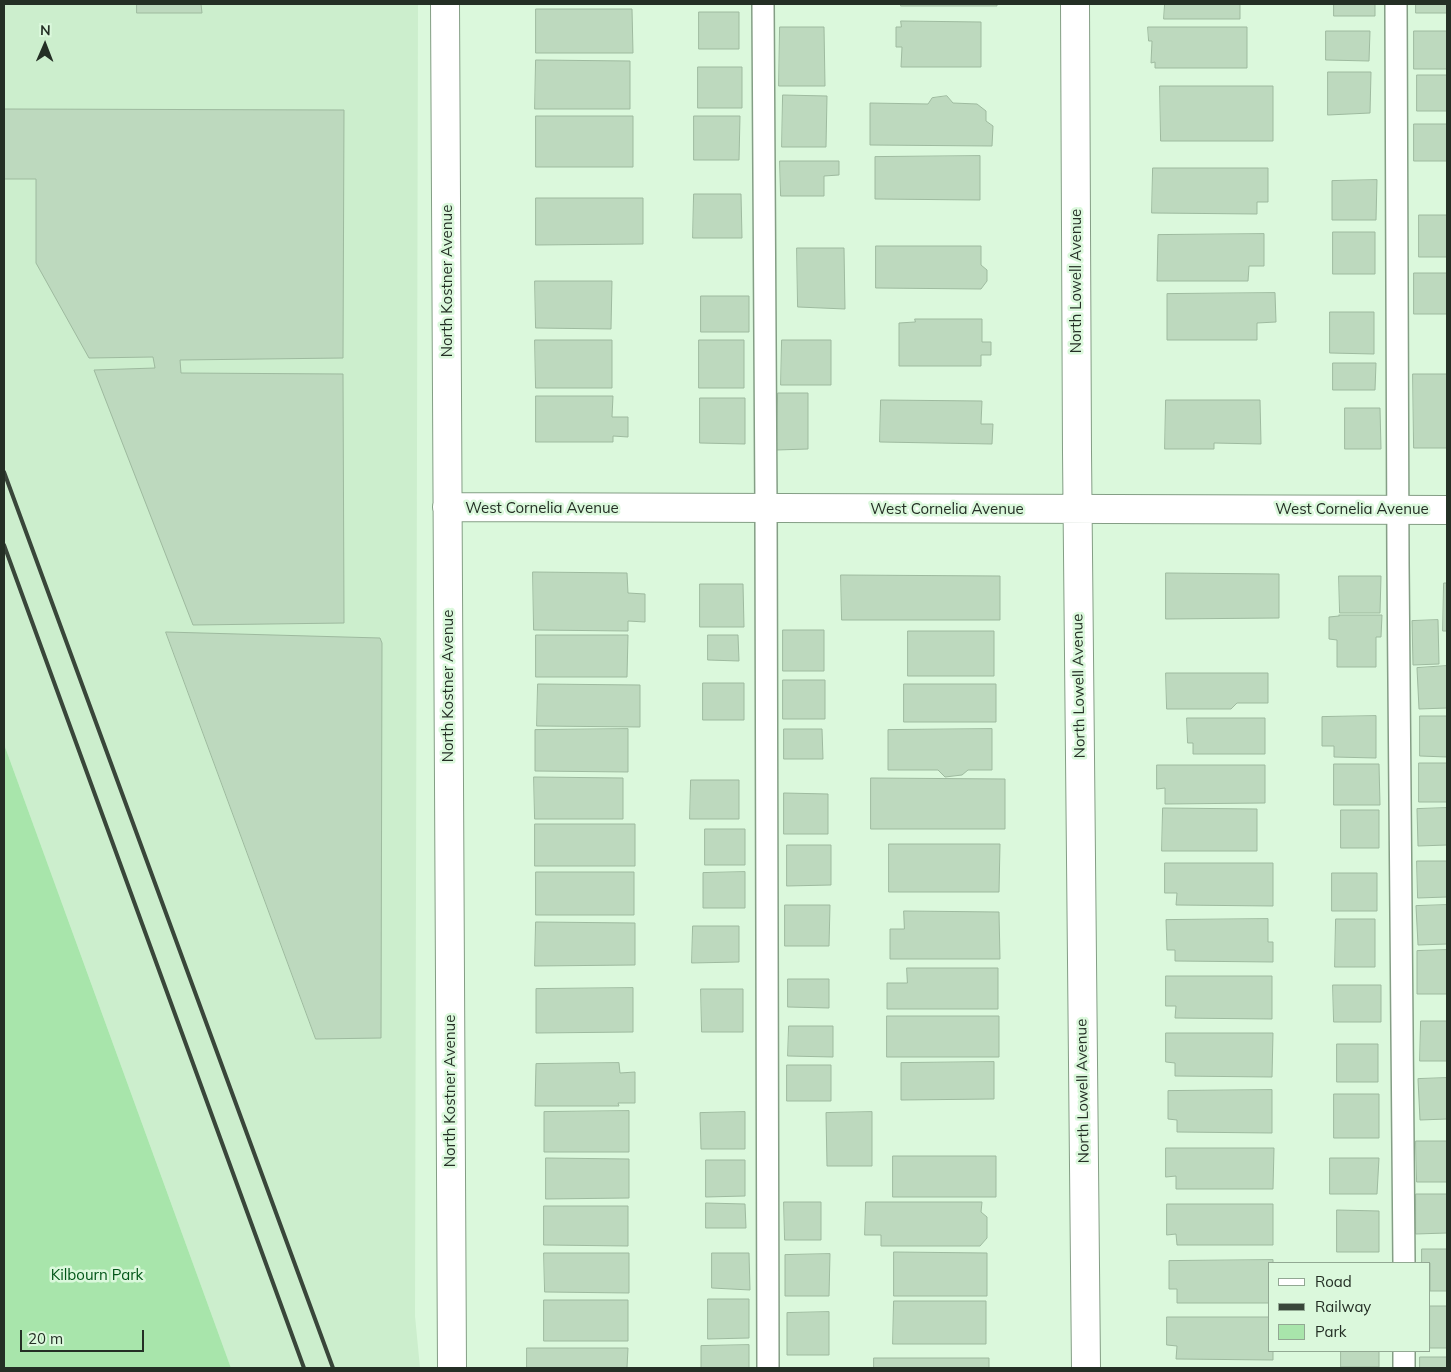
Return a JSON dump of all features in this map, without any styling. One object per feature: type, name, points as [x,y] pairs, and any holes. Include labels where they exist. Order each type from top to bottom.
[{"type":"street","name":"North Kostner Avenue","points":[[445,4],[452,1368]]},
{"type":"street","name":"North Lowell Avenue","points":[[1075,4],[1077,509],[1086,1368]]},
{"type":"street","name":"West Cornelia Avenue","points":[[447,507],[1447,510]]},
{"type":"lane","points":[[763,4],[768,1368]]},
{"type":"lane","points":[[1396,4],[1404,1262]]},
{"type":"lane","points":[[1404,1352],[1404,1368]]},
{"type":"shaded area","points":[[4,4],[418,4],[415,1316],[420,1368],[231,1368],[4,744]]},
{"type":"green space","name":"Kilbourn Park","points":[[4,744],[231,1368],[4,1368]]},
{"type":"building","points":[[137,4],[201,4],[202,13],[137,13]]},
{"type":"building","points":[[901,4],[997,4],[997,6],[901,6]]},
{"type":"building","points":[[1165,4],[1240,4],[1240,19],[1164,19]]},
{"type":"building","points":[[1334,4],[1375,4],[1375,16],[1334,16]]},
{"type":"building","points":[[1416,4],[1447,4],[1447,13],[1416,13]]},
{"type":"building","points":[[536,9],[632,9],[633,53],[536,53]]},
{"type":"building","points":[[699,12],[739,12],[739,49],[699,49]]},
{"type":"building","points":[[901,21],[981,22],[981,67],[901,67],[902,47],[896,47],[896,27],[901,27]]},
{"type":"building","points":[[780,27],[824,27],[825,86],[779,86]]},
{"type":"building","points":[[1148,27],[1247,27],[1247,68],[1155,68],[1155,62],[1151,63],[1152,41],[1149,41]]},
{"type":"building","points":[[1326,31],[1370,31],[1369,61],[1326,60]]},
{"type":"building","points":[[1414,31],[1447,31],[1447,69],[1414,69]]},
{"type":"building","points":[[536,60],[630,61],[630,109],[535,109]]},
{"type":"building","points":[[698,67],[742,67],[742,108],[698,108]]},
{"type":"building","points":[[1328,72],[1371,72],[1370,113],[1328,115]]},
{"type":"building","points":[[1417,75],[1447,75],[1447,111],[1417,111]]},
{"type":"building","points":[[1160,86],[1273,86],[1273,141],[1161,141]]},
{"type":"building","points":[[783,95],[827,96],[826,147],[782,147]]},
{"type":"building","points":[[947,96],[953,103],[977,104],[986,111],[986,121],[993,126],[992,146],[870,145],[870,103],[928,104],[932,98]]},
{"type":"building","points":[[4,109],[344,110],[343,358],[180,360],[181,373],[343,374],[344,623],[193,625],[94,370],[155,368],[153,357],[89,358],[36,263],[36,179],[4,179]]},
{"type":"building","points":[[536,116],[633,116],[633,167],[536,167]]},
{"type":"building","points":[[694,116],[740,116],[739,160],[694,160]]},
{"type":"building","points":[[1414,124],[1447,124],[1447,161],[1414,161]]},
{"type":"building","points":[[980,156],[980,200],[875,199],[875,157]]},
{"type":"building","points":[[780,161],[839,161],[839,175],[824,176],[824,196],[781,196]]},
{"type":"building","points":[[1153,168],[1268,168],[1268,202],[1257,202],[1257,214],[1152,213]]},
{"type":"building","points":[[1377,180],[1376,220],[1332,220],[1332,181]]},
{"type":"building","points":[[694,194],[741,194],[742,238],[693,238]]},
{"type":"building","points":[[536,198],[643,198],[643,244],[536,245]]},
{"type":"building","points":[[1419,215],[1447,215],[1447,257],[1419,257]]},
{"type":"building","points":[[1333,232],[1375,232],[1375,274],[1333,274]]},
{"type":"building","points":[[1264,234],[1264,266],[1249,266],[1248,281],[1157,281],[1158,235]]},
{"type":"building","points":[[876,246],[981,246],[981,265],[987,270],[987,281],[981,289],[876,288]]},
{"type":"building","points":[[797,248],[844,248],[845,309],[798,307]]},
{"type":"building","points":[[1414,273],[1447,273],[1447,314],[1414,314]]},
{"type":"building","points":[[535,281],[612,281],[611,329],[536,328]]},
{"type":"building","points":[[1275,293],[1276,322],[1257,323],[1257,340],[1167,340],[1167,294]]},
{"type":"building","points":[[701,296],[749,296],[749,332],[701,332]]},
{"type":"building","points":[[1330,312],[1374,312],[1374,354],[1330,353]]},
{"type":"building","points":[[915,319],[982,319],[982,342],[991,342],[991,355],[981,355],[981,366],[899,366],[899,323],[915,322]]},
{"type":"building","points":[[535,340],[612,340],[612,388],[536,388]]},
{"type":"building","points":[[699,340],[744,340],[744,388],[699,388]]},
{"type":"building","points":[[782,340],[831,340],[831,385],[781,385]]},
{"type":"building","points":[[1333,363],[1376,363],[1375,390],[1333,390]]},
{"type":"building","points":[[1413,374],[1447,374],[1447,448],[1414,448]]},
{"type":"building","points":[[778,393],[808,393],[808,449],[777,450]]},
{"type":"building","points":[[536,396],[613,396],[612,417],[628,417],[628,437],[613,436],[613,442],[536,442]]},
{"type":"building","points":[[700,398],[745,398],[745,444],[700,443]]},
{"type":"building","points":[[881,400],[982,401],[981,424],[993,424],[992,444],[880,442]]},
{"type":"building","points":[[1166,400],[1260,400],[1261,444],[1214,443],[1214,449],[1165,449]]},
{"type":"building","points":[[1345,408],[1380,408],[1381,449],[1345,449]]},
{"type":"building","points":[[533,572],[627,573],[628,593],[645,594],[645,622],[628,621],[628,631],[534,630]]},
{"type":"building","points":[[1166,573],[1279,574],[1279,618],[1166,619]]},
{"type":"building","points":[[841,575],[1000,576],[1000,620],[842,620]]},
{"type":"building","points":[[1339,576],[1381,576],[1380,613],[1340,613]]},
{"type":"building","points":[[1444,583],[1447,583],[1447,631],[1443,631]]},
{"type":"building","points":[[700,584],[743,584],[744,627],[700,627]]},
{"type":"building","points":[[1339,615],[1382,615],[1381,637],[1376,637],[1376,667],[1337,667],[1337,640],[1329,639],[1329,617]]},
{"type":"building","points":[[1438,620],[1439,664],[1413,665],[1412,621]]},
{"type":"building","points":[[783,630],[824,630],[824,671],[783,671]]},
{"type":"building","points":[[908,631],[994,631],[994,676],[908,676]]},
{"type":"building","points":[[166,632],[380,638],[382,643],[381,1038],[316,1039]]},
{"type":"building","points":[[536,635],[628,635],[627,677],[536,677]]},
{"type":"building","points":[[708,635],[738,635],[739,661],[708,660]]},
{"type":"building","points":[[1447,666],[1447,708],[1419,709],[1417,668]]},
{"type":"building","points":[[1166,673],[1268,673],[1268,703],[1237,703],[1231,709],[1167,709]]},
{"type":"building","points":[[783,680],[825,680],[825,719],[783,719]]},
{"type":"building","points":[[703,683],[744,683],[744,720],[703,720]]},
{"type":"building","points":[[538,684],[640,685],[640,727],[537,726]]},
{"type":"building","points":[[904,684],[996,684],[996,722],[904,722]]},
{"type":"building","points":[[1376,716],[1376,758],[1334,757],[1334,746],[1322,746],[1322,717]]},
{"type":"building","points":[[1420,716],[1447,716],[1447,757],[1420,756]]},
{"type":"building","points":[[1187,718],[1265,718],[1265,754],[1193,754],[1193,743],[1188,743]]},
{"type":"building","points":[[628,729],[628,772],[535,771],[535,730]]},
{"type":"building","points":[[784,729],[822,729],[823,759],[784,759]]},
{"type":"building","points":[[992,729],[992,770],[968,770],[962,775],[945,777],[938,770],[888,770],[888,730]]},
{"type":"building","points":[[1419,763],[1447,763],[1447,802],[1419,802]]},
{"type":"building","points":[[1334,764],[1379,764],[1380,805],[1334,805]]},
{"type":"building","points":[[1157,765],[1265,765],[1265,803],[1165,804],[1165,788],[1157,789]]},
{"type":"building","points":[[534,777],[623,778],[623,819],[535,819]]},
{"type":"building","points":[[871,778],[1005,779],[1005,829],[871,829]]},
{"type":"building","points":[[691,780],[739,780],[739,819],[690,819]]},
{"type":"building","points":[[784,793],[828,794],[828,834],[784,834]]},
{"type":"building","points":[[1163,808],[1257,809],[1257,851],[1162,851]]},
{"type":"building","points":[[1447,808],[1447,845],[1418,846],[1417,809]]},
{"type":"building","points":[[1341,810],[1379,810],[1379,848],[1341,848]]},
{"type":"building","points":[[535,824],[635,824],[635,866],[535,866]]},
{"type":"building","points":[[705,829],[745,829],[745,865],[705,865]]},
{"type":"building","points":[[889,844],[1000,844],[999,892],[889,892]]},
{"type":"building","points":[[787,845],[831,845],[831,885],[787,886]]},
{"type":"building","points":[[1417,861],[1447,861],[1447,897],[1418,898]]},
{"type":"building","points":[[1165,863],[1273,863],[1273,906],[1176,905],[1177,893],[1165,893]]},
{"type":"building","points":[[536,872],[634,872],[634,915],[536,915]]},
{"type":"building","points":[[745,872],[745,908],[703,908],[703,873]]},
{"type":"building","points":[[1332,873],[1377,873],[1377,911],[1332,911]]},
{"type":"building","points":[[785,905],[830,905],[829,946],[785,946]]},
{"type":"building","points":[[1447,905],[1447,944],[1418,945],[1416,906]]},
{"type":"building","points":[[904,911],[999,912],[1000,959],[890,959],[890,929],[904,929]]},
{"type":"building","points":[[1268,919],[1268,942],[1273,942],[1273,962],[1175,961],[1175,950],[1167,950],[1166,920]]},
{"type":"building","points":[[1336,919],[1375,919],[1375,967],[1335,967]]},
{"type":"building","points":[[536,922],[635,923],[635,965],[535,966]]},
{"type":"building","points":[[693,926],[739,926],[739,962],[692,963]]},
{"type":"building","points":[[1447,950],[1447,994],[1417,994],[1417,951]]},
{"type":"building","points":[[907,968],[998,968],[998,1009],[887,1009],[887,983],[907,983]]},
{"type":"building","points":[[1166,976],[1272,976],[1272,1019],[1175,1018],[1176,1006],[1166,1006]]},
{"type":"building","points":[[788,979],[829,979],[829,1008],[788,1007]]},
{"type":"building","points":[[1333,985],[1381,985],[1381,1022],[1334,1022]]},
{"type":"building","points":[[633,988],[633,1032],[536,1033],[536,989]]},
{"type":"building","points":[[701,989],[743,989],[743,1032],[702,1032]]},
{"type":"building","points":[[887,1016],[999,1016],[999,1057],[887,1057]]},
{"type":"building","points":[[1421,1021],[1447,1021],[1447,1061],[1420,1061]]},
{"type":"building","points":[[789,1026],[833,1026],[833,1057],[788,1056]]},
{"type":"building","points":[[1166,1033],[1273,1033],[1272,1077],[1175,1076],[1175,1063],[1166,1062]]},
{"type":"building","points":[[1337,1044],[1378,1044],[1378,1082],[1337,1082]]},
{"type":"building","points":[[994,1062],[994,1099],[901,1100],[901,1063]]},
{"type":"building","points":[[619,1063],[620,1073],[635,1072],[635,1103],[618,1103],[619,1106],[535,1106],[536,1064]]},
{"type":"building","points":[[787,1065],[831,1065],[831,1101],[787,1101]]},
{"type":"building","points":[[1447,1078],[1447,1119],[1420,1120],[1418,1079]]},
{"type":"building","points":[[1272,1090],[1272,1133],[1177,1132],[1177,1120],[1168,1119],[1168,1091]]},
{"type":"building","points":[[1334,1094],[1379,1094],[1379,1138],[1334,1138]]},
{"type":"building","points":[[629,1111],[629,1152],[544,1152],[544,1112]]},
{"type":"building","points":[[745,1112],[745,1149],[701,1149],[700,1113]]},
{"type":"building","points":[[872,1112],[872,1166],[827,1166],[826,1113]]},
{"type":"building","points":[[1416,1141],[1447,1141],[1447,1182],[1417,1182]]},
{"type":"building","points":[[1166,1148],[1274,1148],[1273,1189],[1176,1189],[1176,1176],[1166,1177]]},
{"type":"building","points":[[893,1156],[996,1156],[996,1197],[893,1197]]},
{"type":"building","points":[[546,1158],[629,1159],[629,1198],[546,1199]]},
{"type":"building","points":[[1330,1158],[1379,1158],[1377,1194],[1330,1194]]},
{"type":"building","points":[[706,1160],[745,1160],[745,1196],[706,1197]]},
{"type":"building","points":[[1416,1194],[1447,1194],[1447,1233],[1416,1234]]},
{"type":"building","points":[[784,1202],[821,1202],[821,1240],[785,1240]]},
{"type":"building","points":[[866,1202],[982,1202],[981,1212],[987,1217],[987,1238],[980,1246],[881,1246],[881,1235],[865,1235]]},
{"type":"building","points":[[706,1203],[745,1204],[746,1228],[706,1228]]},
{"type":"building","points":[[1167,1204],[1273,1204],[1273,1245],[1177,1245],[1176,1234],[1167,1235]]},
{"type":"building","points":[[544,1206],[628,1206],[628,1246],[544,1245]]},
{"type":"building","points":[[1337,1210],[1379,1211],[1379,1252],[1337,1252]]},
{"type":"building","points":[[1422,1249],[1447,1249],[1447,1291],[1431,1291],[1431,1262],[1422,1262]]},
{"type":"building","points":[[894,1252],[987,1253],[987,1296],[894,1296]]},
{"type":"building","points":[[544,1253],[629,1253],[629,1293],[545,1292]]},
{"type":"building","points":[[712,1253],[749,1253],[750,1290],[712,1288]]},
{"type":"building","points":[[830,1254],[829,1296],[785,1296],[785,1255]]},
{"type":"building","points":[[1273,1260],[1273,1262],[1268,1262],[1268,1303],[1177,1303],[1177,1289],[1169,1289],[1169,1261]]},
{"type":"building","points":[[708,1299],[749,1299],[749,1338],[708,1339]]},
{"type":"building","points":[[544,1300],[628,1300],[628,1341],[544,1341]]},
{"type":"building","points":[[894,1301],[986,1301],[986,1344],[893,1344]]},
{"type":"building","points":[[1431,1306],[1447,1306],[1447,1348],[1431,1348]]},
{"type":"building","points":[[829,1312],[829,1355],[787,1355],[787,1313]]},
{"type":"building","points":[[1167,1317],[1268,1317],[1268,1352],[1273,1352],[1273,1360],[1176,1359],[1177,1346],[1167,1345]]},
{"type":"building","points":[[749,1345],[749,1368],[701,1368],[701,1346]]},
{"type":"building","points":[[527,1348],[628,1348],[627,1368],[527,1368]]},
{"type":"building","points":[[1341,1352],[1379,1352],[1379,1367],[1341,1367]]},
{"type":"building","points":[[1420,1357],[1447,1357],[1447,1368],[1420,1368]]},
{"type":"building","points":[[874,1358],[989,1358],[989,1368],[874,1368]]},
{"type":"railway","points":[[4,472],[333,1368]]},
{"type":"railway","points":[[4,545],[304,1368]]}]
